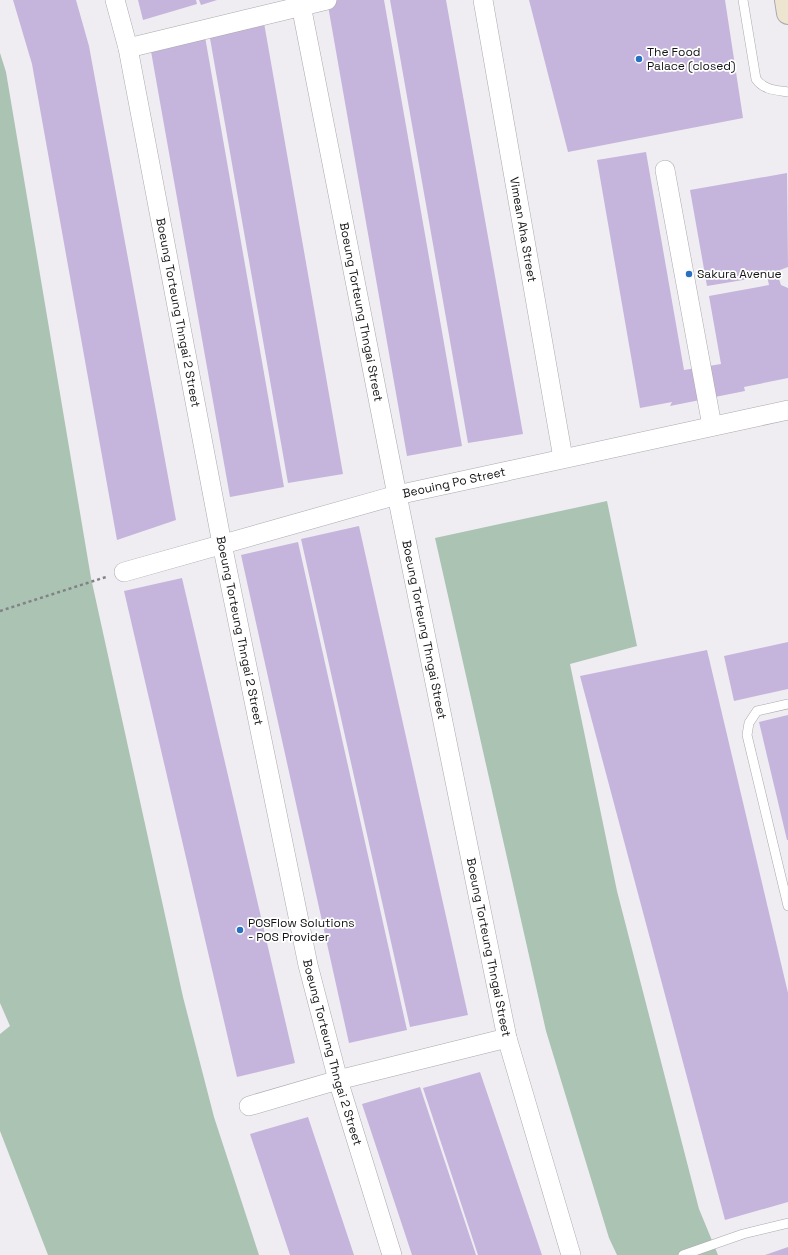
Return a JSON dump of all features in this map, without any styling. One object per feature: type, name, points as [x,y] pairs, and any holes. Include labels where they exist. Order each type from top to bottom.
[{"type":"street","name":"Boeung Torteung Thngai 2 Street","points":[[114,0],[128,48],[222,544],[308,965],[338,1080],[392,1255]]},
{"type":"street","points":[[128,48],[301,3],[327,0]]},
{"type":"street","name":"Vimean Aha Street","points":[[483,0],[563,458]]},
{"type":"street","points":[[786,0],[788,13]]},
{"type":"street","name":"Boeung Torteung Thngai Street","points":[[301,3],[397,495],[507,1038],[571,1255]]},
{"type":"street","points":[[665,170],[712,426]]},
{"type":"street","name":"Beouing Po Street","points":[[124,572],[397,495],[788,410]]},
{"type":"street","points":[[249,1106],[338,1080],[507,1038]]},
{"type":"lane","points":[[743,0],[756,79],[761,86],[768,89],[788,92]]},
{"type":"lane","points":[[788,704],[757,711],[749,723],[747,736],[788,906]]},
{"type":"lane","points":[[682,1255],[743,1234],[788,1223]]},
{"type":"path","points":[[0,611],[124,572]]},
{"type":"green space","points":[[0,53],[6,72],[91,578],[183,997],[214,1117],[259,1255],[48,1255],[0,1131],[0,1034],[10,1026],[0,1003]]},
{"type":"green space","points":[[607,501],[637,646],[570,664],[617,891],[699,1209],[718,1255],[617,1255],[609,1238],[546,1031],[435,538]]},
{"type":"building","points":[[13,0],[76,0],[89,46],[176,520],[117,540],[32,64]]},
{"type":"building","points":[[138,0],[196,0],[197,4],[143,20]]},
{"type":"building","points":[[199,0],[217,0],[201,5]]},
{"type":"building","points":[[327,0],[384,0],[462,446],[407,456]]},
{"type":"building","points":[[390,0],[446,0],[523,434],[468,443]]},
{"type":"building","name":"The Food Palace (closed)","points":[[529,0],[725,0],[743,118],[568,152]]},
{"type":"building","points":[[263,17],[343,474],[288,483],[208,27]]},
{"type":"building","points":[[204,31],[284,487],[230,497],[149,40]]},
{"type":"building","points":[[646,152],[684,370],[721,364],[709,296],[769,285],[767,276],[707,286],[690,190],[787,173],[788,267],[780,270],[778,276],[781,285],[788,288],[788,378],[744,387],[745,391],[670,406],[672,402],[640,408],[597,160]]},
{"type":"building","points":[[359,526],[468,1015],[410,1027],[301,539]]},
{"type":"building","points":[[298,542],[407,1030],[349,1043],[241,555]]},
{"type":"building","points":[[182,578],[295,1063],[237,1077],[124,591]]},
{"type":"building","points":[[788,642],[788,689],[734,701],[724,656]]},
{"type":"building","points":[[707,650],[788,993],[788,1202],[725,1220],[580,676]]},
{"type":"building","points":[[788,715],[788,840],[787,840],[759,722]]},
{"type":"building","points":[[480,1072],[542,1255],[478,1255],[423,1088]]},
{"type":"building","points":[[420,1087],[476,1255],[412,1255],[362,1104]]},
{"type":"building","points":[[308,1117],[354,1255],[290,1255],[250,1134]]},
{"type":"building","points":[[788,1247],[788,1255],[765,1255]]},
{"type":"place","name":"The Food Palace (closed)","points":[[639,59]]},
{"type":"place","name":"Sakura Avenue","points":[[689,274]]},
{"type":"place","name":"POSFlow Solutions - POS Provider","points":[[240,930]]}]
